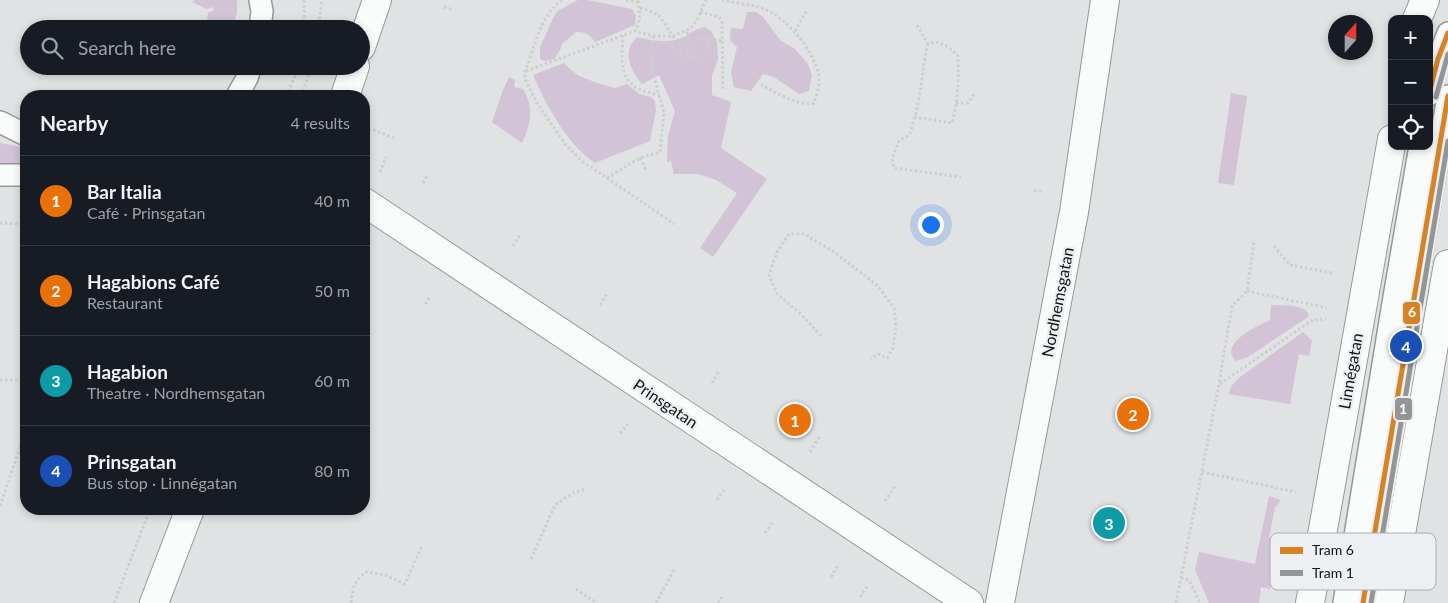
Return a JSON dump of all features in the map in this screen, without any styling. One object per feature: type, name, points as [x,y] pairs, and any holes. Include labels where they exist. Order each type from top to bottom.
[{"type":"street","points":[[370,21],[377,0]]},
{"type":"street","name":"Nordhemsgatan","points":[[1000,603],[1074,212],[1105,0]]},
{"type":"street","points":[[1419,15],[1425,0]]},
{"type":"street","points":[[347,90],[352,75]]},
{"type":"street","name":"Linnégatan","points":[[1322,533],[1390,150]]},
{"type":"street","name":"Prinsgatan","points":[[370,206],[969,603]]},
{"type":"street","points":[[1401,533],[1448,268]]},
{"type":"street","points":[[154,603],[188,515]]},
{"type":"street","name":"Linnégatan","points":[[1310,603],[1312,590]]},
{"type":"street","points":[[1389,603],[1391,590]]},
{"type":"lane","points":[[260,0],[261,20]]},
{"type":"lane","points":[[1433,79],[1448,33]]},
{"type":"lane","points":[[240,90],[248,75]]},
{"type":"lane","points":[[1375,533],[1448,96]]},
{"type":"lane","points":[[0,122],[20,132]]},
{"type":"lane","points":[[1355,533],[1392,303],[1419,150]]},
{"type":"lane","points":[[0,174],[20,175]]},
{"type":"lane","points":[[1344,603],[1346,590]]},
{"type":"lane","points":[[1363,603],[1365,590]]},
{"type":"path","points":[[304,0],[305,20]]},
{"type":"path","points":[[319,20],[322,0]]},
{"type":"path","points":[[562,0],[550,11],[543,22],[525,72],[525,79],[537,103],[566,144],[582,161],[674,224]]},
{"type":"path","points":[[626,0],[638,1],[640,16],[635,31]]},
{"type":"path","points":[[525,72],[635,31],[654,36],[673,36],[691,28],[706,0]]},
{"type":"path","points":[[722,0],[764,8],[795,31],[816,63],[820,82],[814,103],[807,105],[760,85]]},
{"type":"path","points":[[444,7],[451,9]]},
{"type":"path","points":[[640,8],[652,11],[660,16],[673,36],[673,54],[688,57],[704,57],[710,49],[710,39]]},
{"type":"path","points":[[795,31],[807,10]]},
{"type":"path","points":[[700,12],[719,17],[722,20],[723,89]]},
{"type":"path","points":[[917,25],[928,44]]},
{"type":"path","points":[[687,29],[688,57]]},
{"type":"path","points":[[623,35],[622,60],[626,78],[640,89],[659,94]]},
{"type":"path","points":[[607,178],[640,158],[660,152],[664,112],[652,70],[654,36]]},
{"type":"path","points":[[688,43],[705,37],[722,41]]},
{"type":"path","points":[[914,116],[952,123],[959,76],[958,56],[946,45],[934,41],[928,44],[923,60],[921,89],[914,116],[910,134],[899,141],[892,158],[894,168],[960,176]]},
{"type":"path","points":[[289,90],[296,75]]},
{"type":"path","points":[[303,90],[309,75]]},
{"type":"path","points":[[956,103],[968,103],[974,94]]},
{"type":"path","points":[[370,128],[394,138]]},
{"type":"path","points":[[640,158],[646,170]]},
{"type":"path","points":[[423,183],[428,174]]},
{"type":"path","points":[[0,223],[20,224]]},
{"type":"path","points":[[821,336],[801,314],[777,294],[770,275],[777,252],[789,234],[804,234],[834,252],[878,286],[894,308],[896,326],[893,348],[887,358],[878,354],[871,359]]},
{"type":"path","points":[[513,246],[520,235]]},
{"type":"path","points":[[1176,603],[1219,384],[1232,306],[1247,291],[1254,242]]},
{"type":"path","points":[[1274,246],[1290,265],[1338,274]]},
{"type":"path","points":[[1247,291],[1331,309]]},
{"type":"path","points":[[600,306],[607,294]]},
{"type":"path","points":[[425,304],[430,297]]},
{"type":"path","points":[[1219,384],[1308,323],[1322,318],[1329,319]]},
{"type":"path","points":[[712,383],[719,371]]},
{"type":"path","points":[[0,380],[20,380]]},
{"type":"path","points":[[620,433],[628,424]]},
{"type":"path","points":[[810,452],[820,436]]},
{"type":"path","points":[[0,506],[20,448]]},
{"type":"path","points":[[1202,472],[1299,493]]},
{"type":"path","points":[[885,501],[896,486]]},
{"type":"path","points":[[531,559],[555,505],[573,493],[586,489]]},
{"type":"path","points":[[717,500],[725,490]]},
{"type":"path","points":[[114,603],[148,515]]},
{"type":"path","points":[[765,533],[772,522]]},
{"type":"path","points":[[351,603],[353,587],[366,572],[385,575],[405,584],[422,546]]},
{"type":"path","points":[[831,577],[838,565]]},
{"type":"path","points":[[656,603],[675,568]]},
{"type":"path","points":[[1181,578],[1189,580],[1200,603]]},
{"type":"path","points":[[860,597],[868,585]]},
{"type":"path","points":[[576,589],[597,603]]},
{"type":"path","points":[[718,603],[722,597]]},
{"type":"shaded area","points":[[195,0],[237,0],[235,20],[207,20],[208,13],[214,10],[212,7],[207,9],[192,2]]},
{"type":"shaded area","points":[[578,0],[632,9],[636,16],[635,25],[595,42],[587,34],[576,32],[562,44],[554,59],[545,61],[540,59],[540,47],[555,14]]},
{"type":"shaded area","points":[[747,12],[756,12],[763,17],[781,41],[794,48],[808,64],[812,75],[809,91],[799,94],[774,77],[763,74],[751,91],[734,87],[731,73],[737,47],[730,40],[731,28],[743,29]]},
{"type":"shaded area","points":[[705,27],[711,31],[717,42],[718,60],[712,75],[712,95],[731,102],[721,148],[767,179],[713,257],[700,248],[737,193],[716,180],[698,174],[674,174],[671,161],[667,162],[668,136],[675,111],[659,75],[642,84],[633,72],[629,62],[630,47],[637,37],[655,41],[672,41]]},
{"type":"shaded area","points":[[564,63],[579,76],[615,88],[627,84],[639,94],[651,97],[655,101],[656,111],[650,141],[595,163],[585,155],[558,123],[533,75]]},
{"type":"shaded area","points":[[509,77],[515,80],[514,87],[523,89],[529,102],[530,116],[528,129],[522,143],[492,122]]},
{"type":"shaded area","points":[[1231,93],[1247,96],[1234,185],[1218,183]]},
{"type":"shaded area","points":[[0,143],[20,147],[20,171],[0,169]]},
{"type":"shaded area","points":[[1271,305],[1297,307],[1306,310],[1309,314],[1308,317],[1248,357],[1236,361],[1232,355],[1232,348],[1242,336],[1270,320]]},
{"type":"shaded area","points":[[1303,332],[1312,340],[1309,356],[1299,354],[1290,404],[1228,394],[1233,384],[1240,377]]},
{"type":"shaded area","points":[[1269,496],[1281,500],[1275,508],[1269,538],[1270,589],[1261,587],[1259,603],[1209,603],[1195,570],[1199,552],[1255,564]]},
{"type":"tram line","name":"6","points":[[1433,78],[1448,33]]},
{"type":"tram line","name":"1","points":[[1436,97],[1448,54]]},
{"type":"tram line","name":"6","points":[[1375,533],[1448,96]]},
{"type":"tram line","name":"1","points":[[1383,533],[1448,141]]},
{"type":"tram line","name":"6","points":[[1363,603],[1365,590]]},
{"type":"tram line","name":"1","points":[[1371,603],[1373,590]]},
{"type":"place","name":"Prinsgatan","points":[[1406,346]]},
{"type":"place","name":"Hagabions Café","points":[[1133,414]]},
{"type":"place","name":"Bar Italia","points":[[795,420]]},
{"type":"place","name":"Hagabion","points":[[1109,523]]}]
